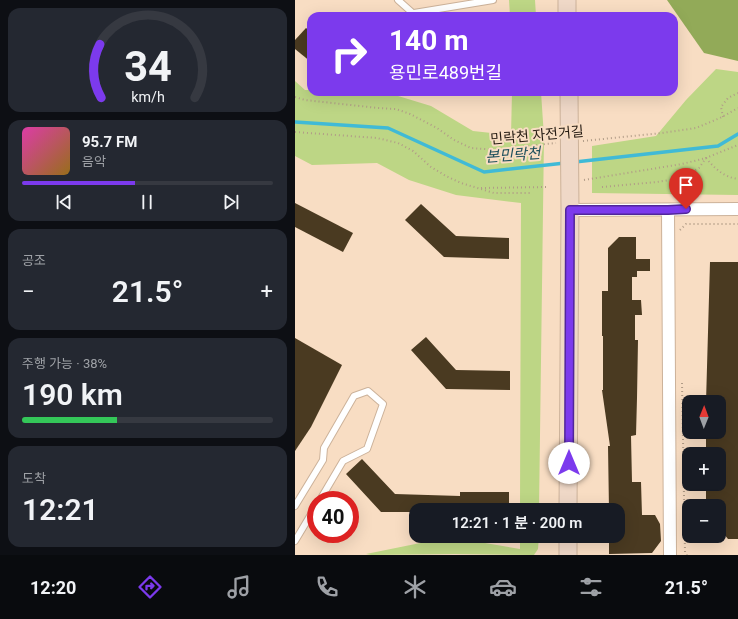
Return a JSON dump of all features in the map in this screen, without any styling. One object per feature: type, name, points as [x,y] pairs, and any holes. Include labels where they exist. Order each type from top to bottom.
[{"type":"street","points":[[567,0],[567,12]]},
{"type":"street","points":[[568,503],[569,96]]},
{"type":"street","points":[[570,210],[738,209]]},
{"type":"street","points":[[668,210],[670,555]]},
{"type":"street","points":[[568,543],[568,555]]},
{"type":"lane","points":[[398,0],[412,12]]},
{"type":"lane","points":[[431,12],[493,0]]},
{"type":"lane","points":[[295,506],[323,460],[323,448],[354,396],[368,391],[383,404],[367,449],[343,461],[325,491]]},
{"type":"lane","points":[[295,542],[307,521]]},
{"type":"path","points":[[723,117],[721,107],[728,98],[738,93]]},
{"type":"path","name":"민락천 자전거길","points":[[295,97],[305,100],[395,109],[410,114],[437,128],[454,140],[471,148],[497,150],[536,145],[570,150],[654,134],[696,128],[723,117],[738,108]]},
{"type":"path","points":[[295,132],[377,138],[398,143],[413,151],[431,167],[461,183],[494,193],[531,193]]},
{"type":"path","points":[[570,182],[682,164],[706,158],[738,145]]},
{"type":"path","points":[[706,158],[713,167],[725,175],[738,179]]},
{"type":"path","points":[[601,187],[657,182],[682,178],[699,168],[706,158]]},
{"type":"path","points":[[477,188],[547,187]]},
{"type":"path","points":[[680,231],[686,224],[738,224]]},
{"type":"path","points":[[682,380],[685,552],[687,555]]},
{"type":"green space","points":[[509,0],[535,0],[536,12],[510,12]]},
{"type":"green space","points":[[667,0],[738,0],[738,61],[704,53],[678,16],[678,12],[675,12]]},
{"type":"green space","points":[[716,69],[738,72],[738,195],[592,193],[592,146],[656,136],[686,100]]},
{"type":"green space","points":[[295,81],[307,90],[307,96],[398,96],[431,106],[473,131],[511,135],[512,96],[541,96],[544,137],[539,503],[520,503],[521,203],[456,195],[409,180],[377,163],[312,165],[295,156]]},
{"type":"green space","points":[[420,543],[485,543],[520,549],[520,543],[538,543],[538,549],[534,555],[366,554]]},
{"type":"building","points":[[306,28],[307,29],[307,59],[295,49],[295,40]]},
{"type":"building","points":[[295,203],[353,233],[343,252],[295,227]]},
{"type":"building","points":[[421,204],[456,236],[509,238],[509,259],[444,257],[405,220]]},
{"type":"building","points":[[619,237],[636,237],[636,259],[650,259],[650,271],[637,271],[637,277],[632,277],[632,300],[641,300],[642,315],[635,315],[635,340],[638,340],[636,435],[631,436],[632,482],[641,482],[642,515],[655,515],[660,524],[661,541],[652,553],[609,554],[609,543],[625,543],[625,503],[609,503],[608,446],[610,446],[602,390],[602,291],[608,291],[608,248]]},
{"type":"building","points":[[710,262],[738,262],[738,539],[728,539],[726,537],[726,499],[706,499],[706,491],[726,491],[726,447],[706,447],[706,439],[726,439],[726,395],[706,395]]},
{"type":"building","points":[[426,337],[456,370],[510,371],[510,390],[446,389],[411,350]]},
{"type":"building","points":[[295,338],[342,365],[311,427],[295,451]]},
{"type":"building","points":[[362,459],[395,494],[460,496],[460,492],[509,492],[509,503],[409,503],[409,512],[381,512],[346,474]]},
{"type":"waterway","name":"본민락천","points":[[295,122],[388,128],[484,172],[565,163]]},
{"type":"waterway","name":"본민락천","points":[[575,162],[718,146],[738,134]]},
{"type":"route","points":[[569,463],[570,210],[686,209]]}]
